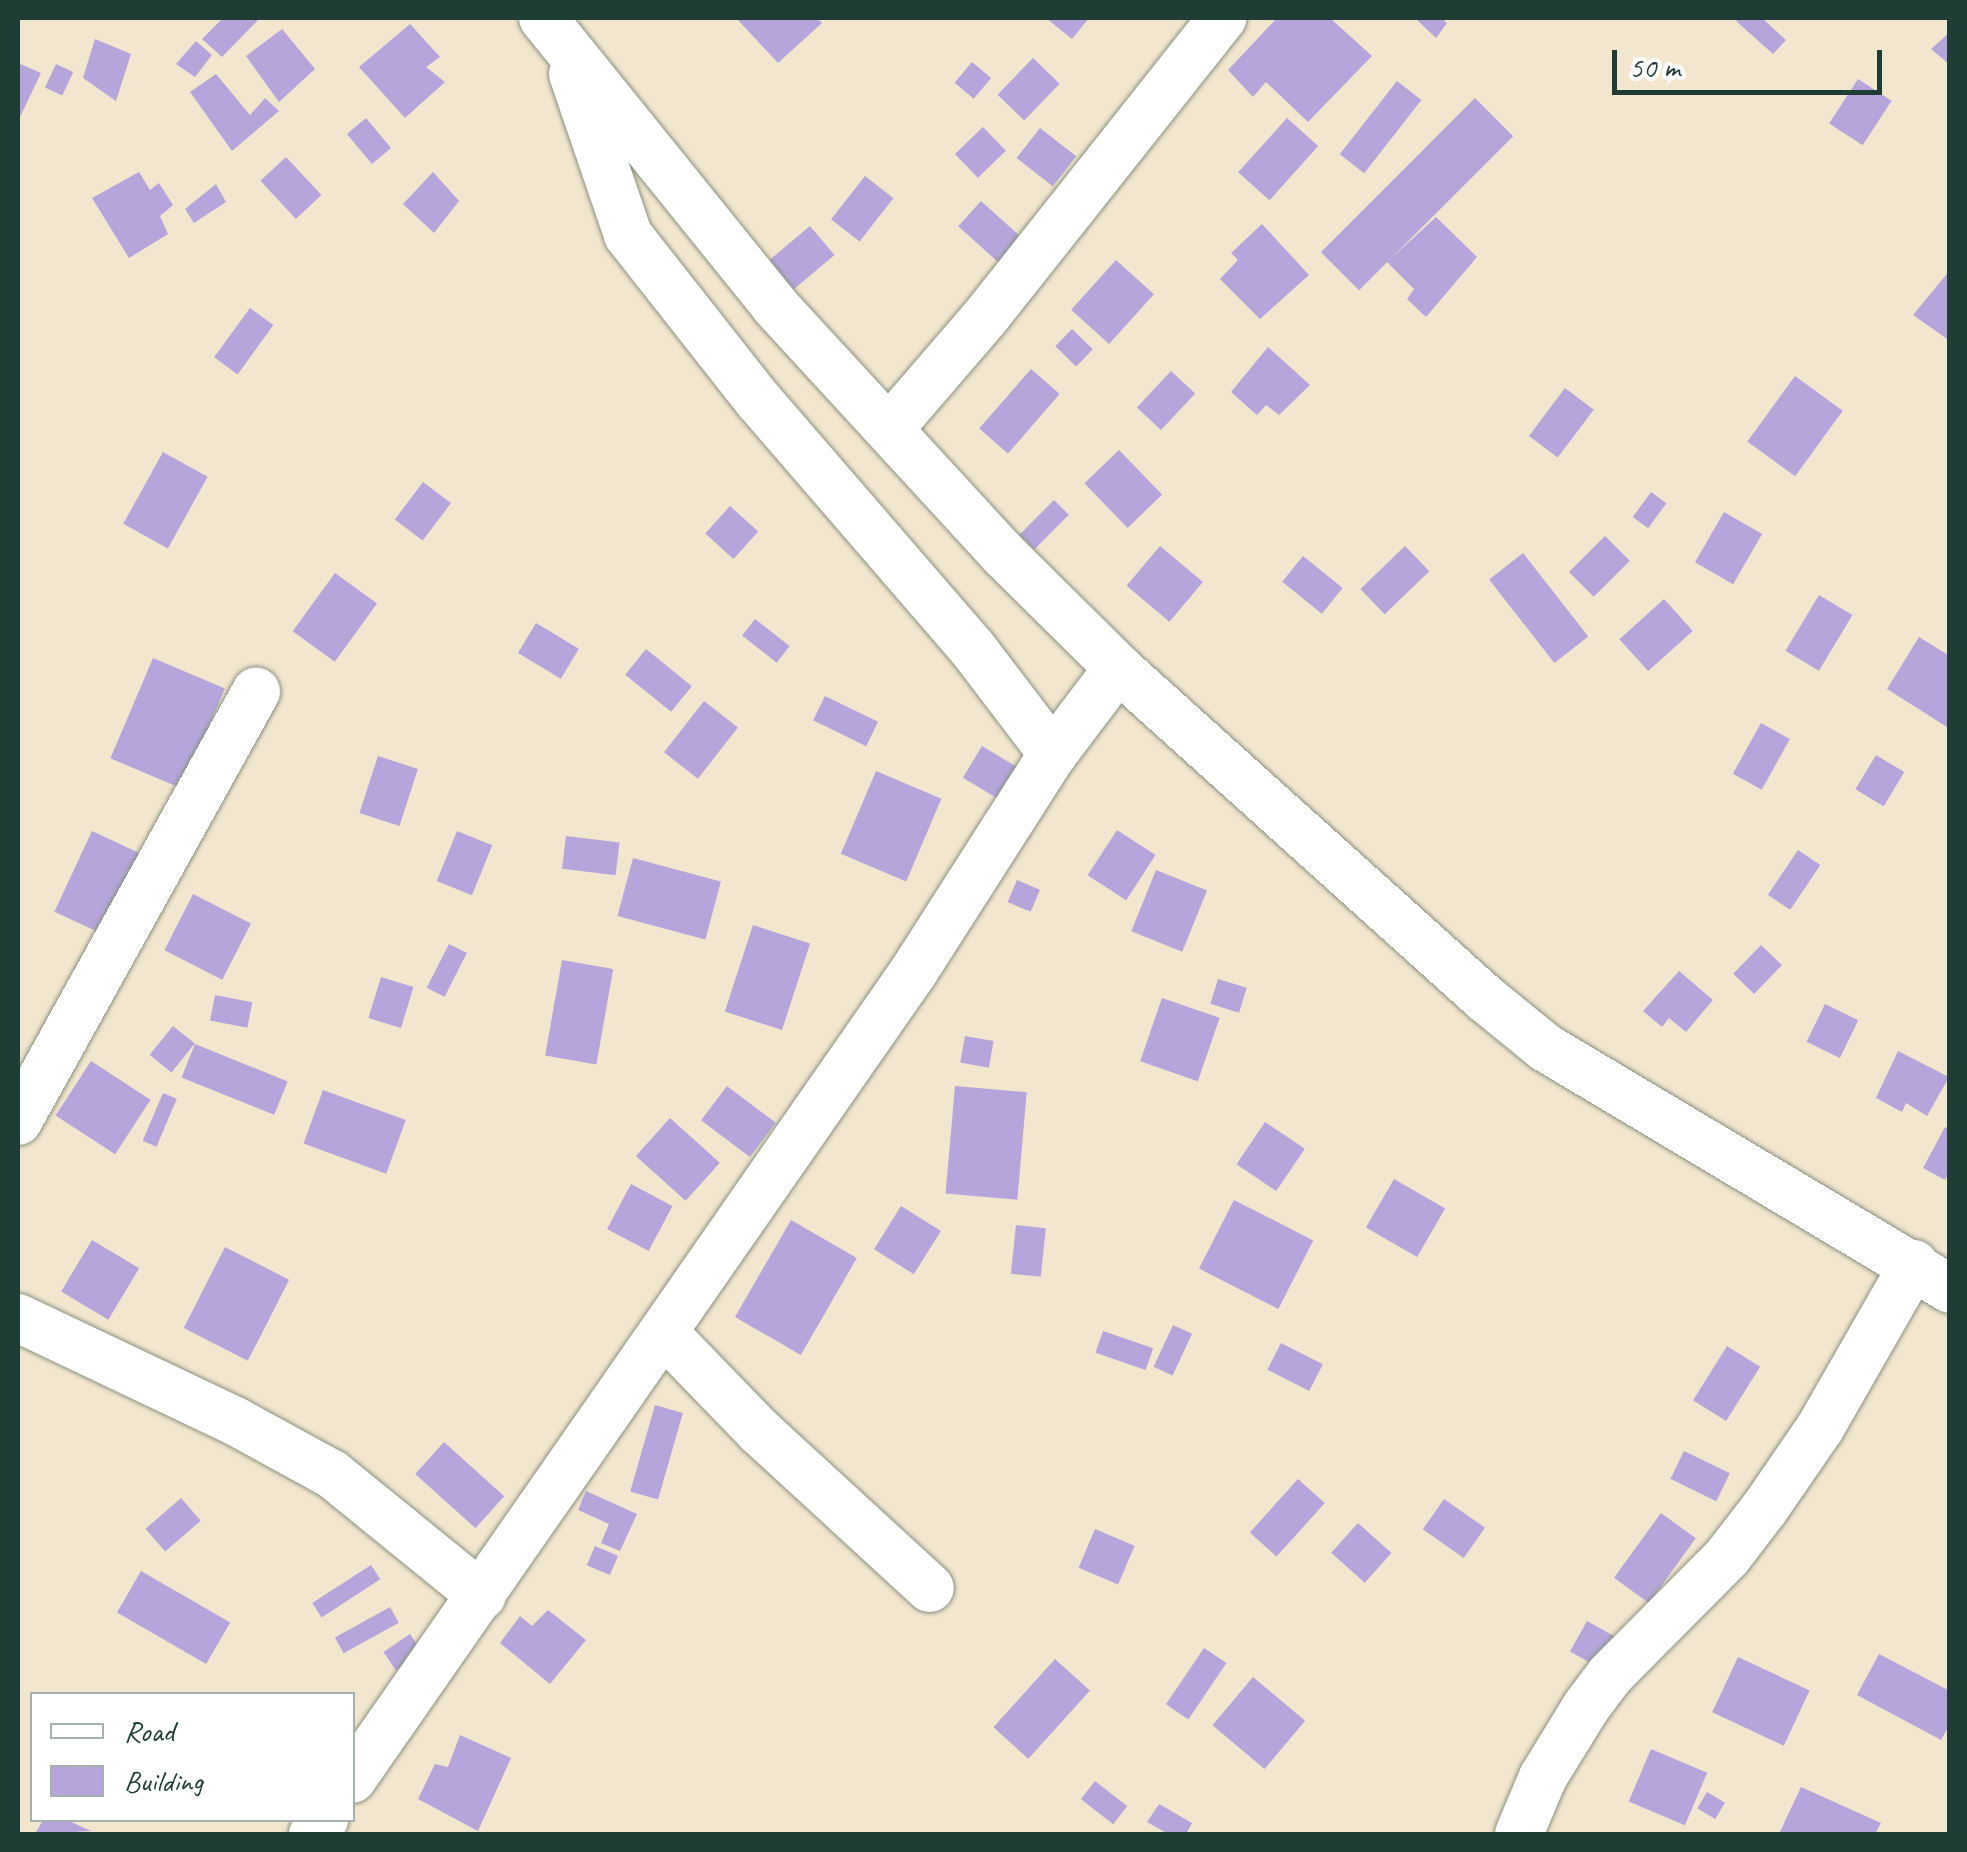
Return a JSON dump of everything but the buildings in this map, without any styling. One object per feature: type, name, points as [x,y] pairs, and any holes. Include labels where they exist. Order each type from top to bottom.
[{"type":"street","points":[[890,428],[1021,272],[1222,18]]},
{"type":"street","points":[[552,28],[774,306],[1003,554],[1118,668],[1486,1000],[1546,1048],[1932,1277],[1728,1556],[1610,1676],[1586,1707],[1543,1777],[1519,1834]]},
{"type":"street","points":[[552,28],[628,235],[758,400],[974,649],[1053,754]]},
{"type":"street","points":[[355,1775],[904,985],[1053,754],[1118,668]]},
{"type":"street","points":[[18,1121],[256,692]]},
{"type":"street","points":[[18,1318],[235,1421],[332,1474],[482,1596]]},
{"type":"street","points":[[664,1333],[759,1431],[930,1588]]}]
